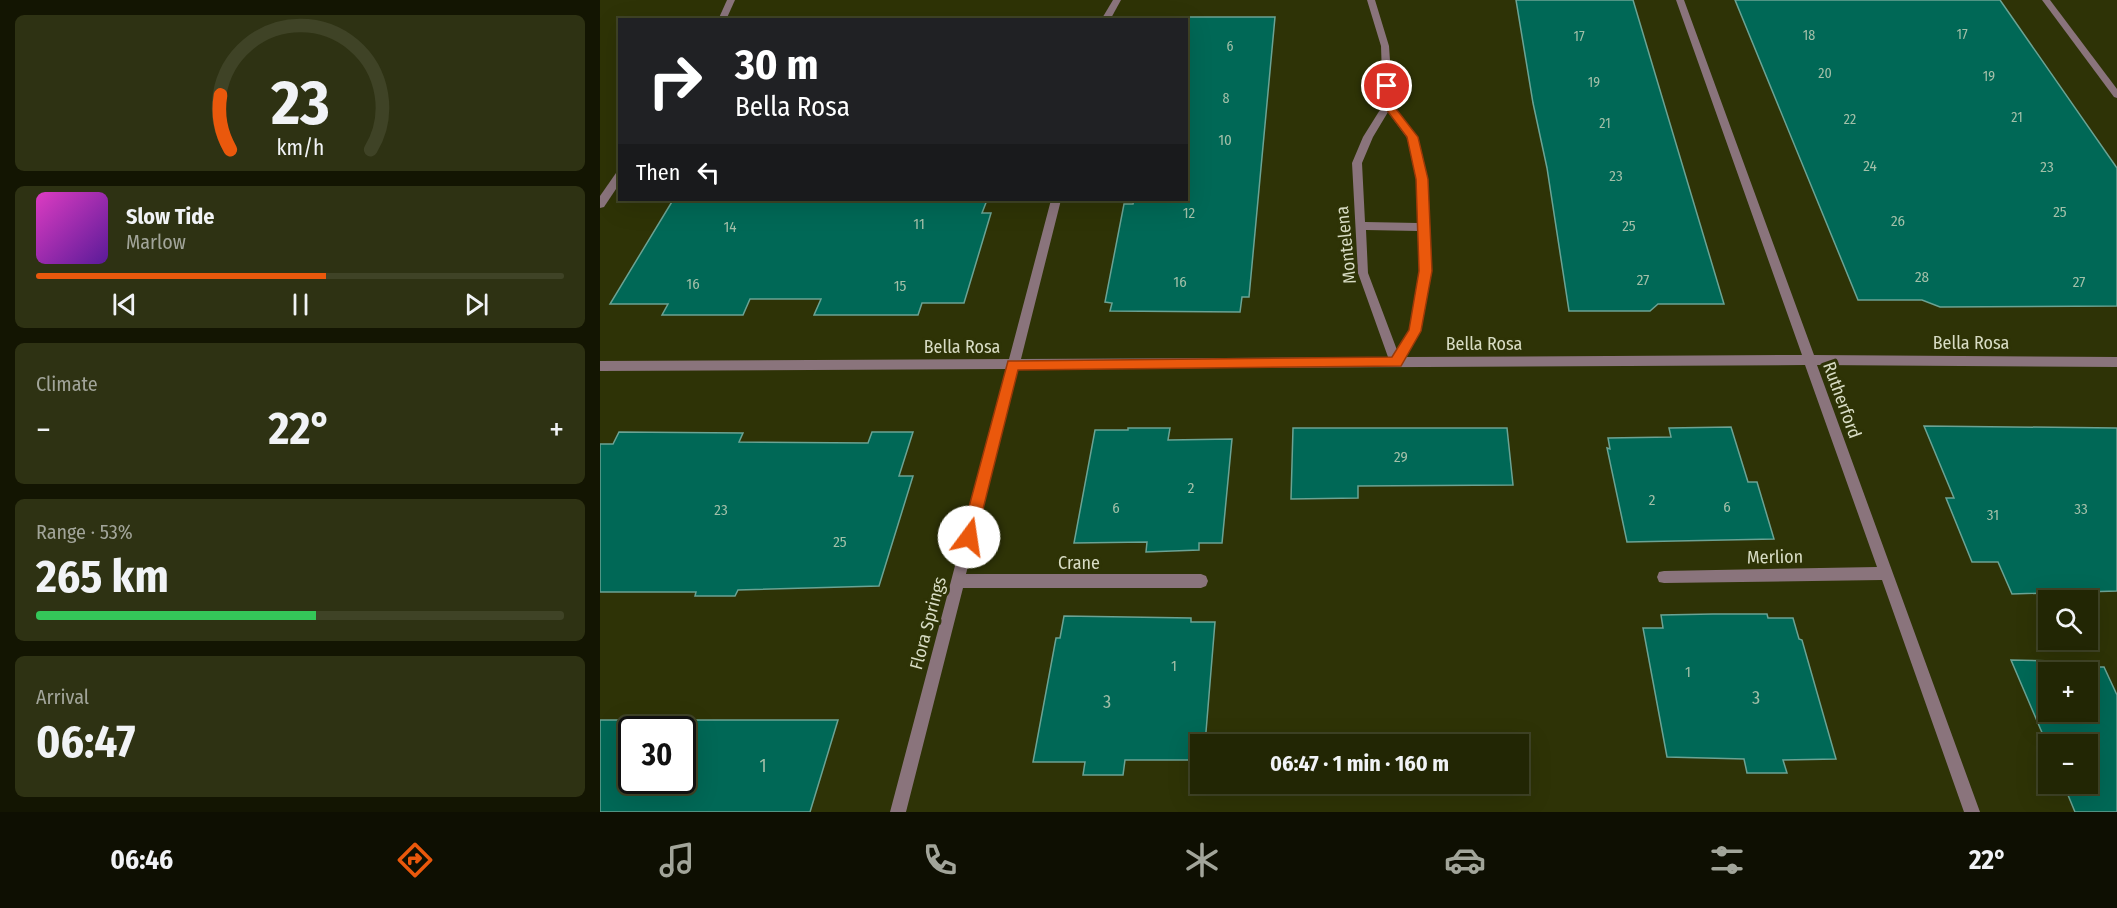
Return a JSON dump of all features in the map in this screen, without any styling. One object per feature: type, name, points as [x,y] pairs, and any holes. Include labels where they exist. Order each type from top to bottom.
[{"type":"street","points":[[723,18],[731,0]]},
{"type":"street","points":[[1106,18],[1117,0]]},
{"type":"street","points":[[1371,0],[1384,46],[1388,105],[1412,137],[1422,179],[1425,271],[1415,331],[1396,363]]},
{"type":"street","name":"Rutherford","points":[[1680,0],[1972,812]]},
{"type":"street","points":[[2046,0],[2117,95]]},
{"type":"street","name":"Montelena","points":[[1388,105],[1368,137],[1357,163],[1364,273],[1396,363]]},
{"type":"street","points":[[600,204],[618,178]]},
{"type":"street","name":"Flora Springs","points":[[897,812],[1056,201]]},
{"type":"street","points":[[1360,226],[1424,227]]},
{"type":"street","name":"Bella Rosa","points":[[600,366],[1808,360],[2117,362]]},
{"type":"street","name":"Merlion","points":[[1664,577],[1886,573]]},
{"type":"street","name":"Crane","points":[[957,581],[1201,581]]},
{"type":"building","points":[[1516,0],[1633,0],[1724,304],[1658,304],[1650,311],[1569,311],[1547,168],[1533,103]]},
{"type":"building","points":[[1735,0],[2000,0],[2117,168],[2117,306],[1940,307],[1922,300],[1858,300]]},
{"type":"building","points":[[1275,17],[1249,297],[1242,297],[1240,312],[1110,311],[1112,303],[1105,302],[1124,204],[1133,204],[1134,201],[1188,201],[1188,18],[1186,18]]},
{"type":"building","points":[[672,201],[987,201],[982,213],[991,213],[964,303],[922,303],[918,315],[814,315],[821,299],[750,299],[743,315],[662,315],[668,304],[610,304]]},
{"type":"building","points":[[1924,426],[2117,428],[2117,591],[2038,590],[2038,593],[2012,594],[1998,562],[1972,562],[1946,498],[1954,498]]},
{"type":"building","points":[[1731,427],[1748,482],[1757,482],[1774,539],[1627,542],[1607,448],[1610,449],[1608,438],[1671,437],[1669,428]]},
{"type":"building","points":[[1128,428],[1170,428],[1168,440],[1232,439],[1222,543],[1199,543],[1199,550],[1146,552],[1147,542],[1074,543],[1095,430],[1128,430]]},
{"type":"building","points":[[1293,428],[1507,428],[1513,485],[1358,486],[1358,498],[1291,499]]},
{"type":"building","points":[[619,432],[743,433],[739,442],[868,443],[872,432],[913,432],[899,476],[913,476],[879,586],[738,590],[735,596],[695,596],[696,592],[600,592],[600,444],[613,444]]},
{"type":"building","points":[[1767,614],[1768,618],[1793,618],[1799,639],[1802,640],[1836,759],[1783,760],[1787,773],[1747,773],[1744,759],[1667,757],[1643,628],[1663,628],[1661,615]]},
{"type":"building","points":[[1064,616],[1191,618],[1191,622],[1215,622],[1206,734],[1190,734],[1190,760],[1125,760],[1123,775],[1083,775],[1085,762],[1033,762],[1056,638],[1060,638]]},
{"type":"building","points":[[2011,660],[2060,662],[2038,662],[2038,722],[2098,722],[2098,667],[2104,667],[2117,695],[2117,812],[2075,812],[2068,794],[2098,794],[2098,734],[2043,734]]},
{"type":"building","points":[[600,720],[618,720],[618,794],[696,794],[696,720],[838,720],[810,812],[600,812]]},
{"type":"route","points":[[969,537],[1013,365],[1396,363],[1415,331],[1425,271],[1424,227],[1422,179],[1412,137],[1388,105],[1387,86]]}]
